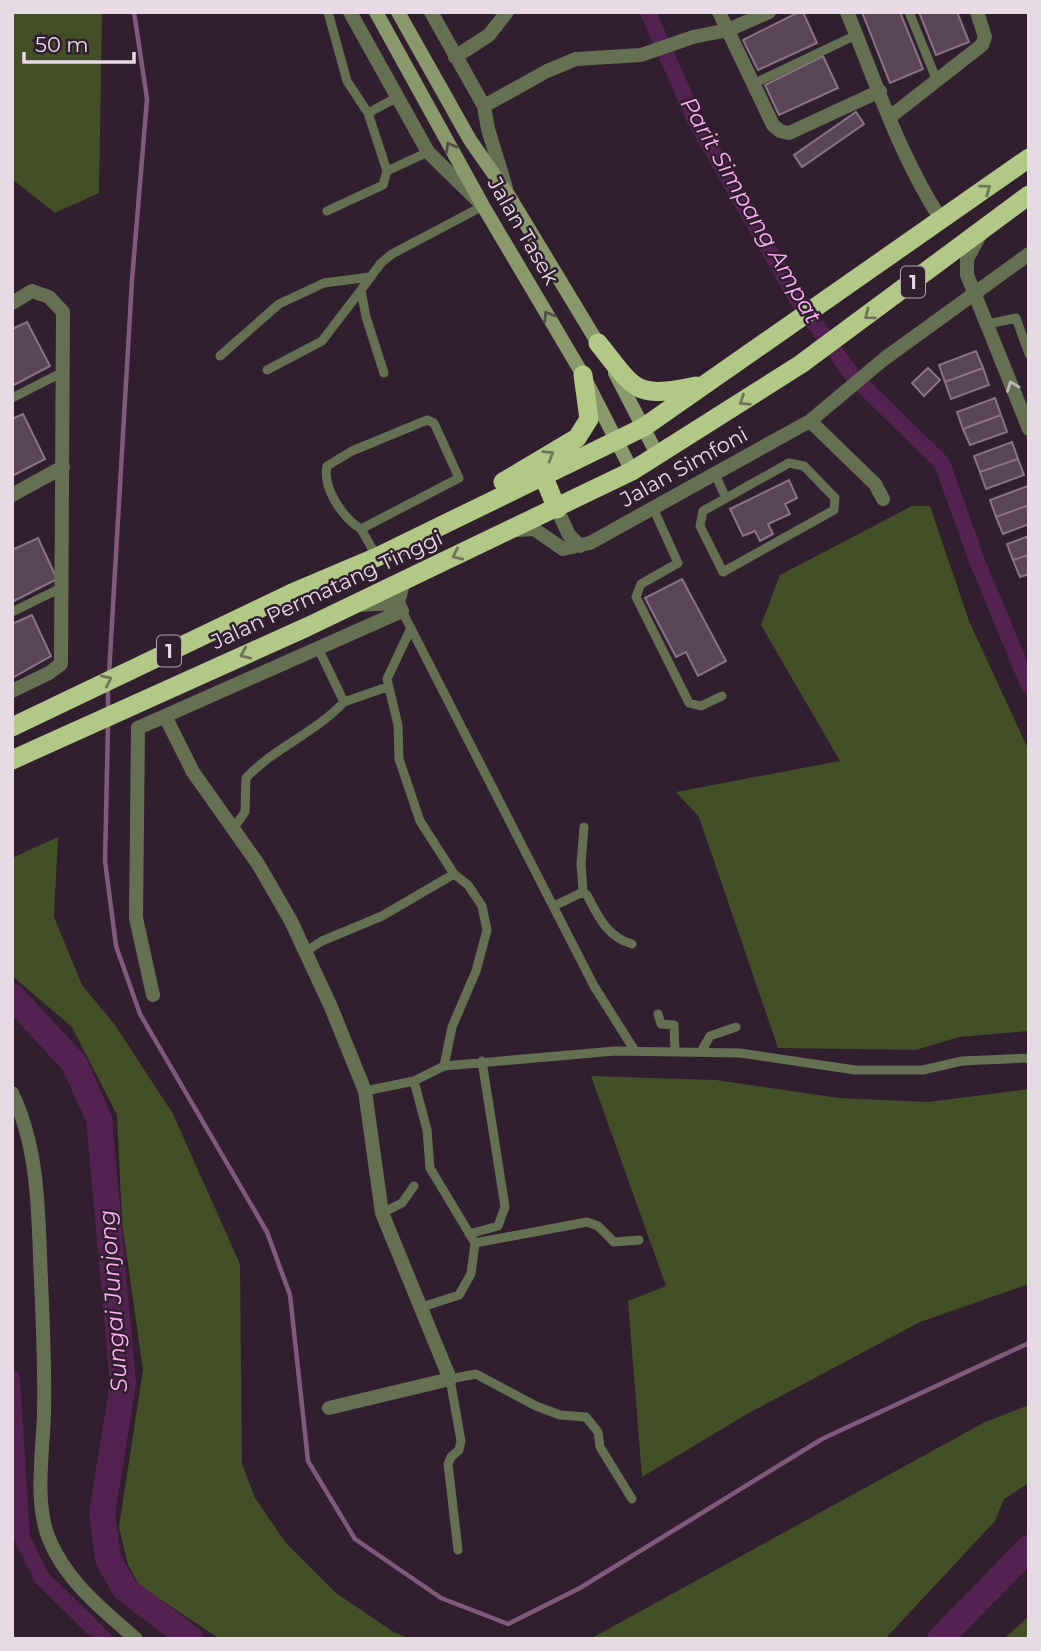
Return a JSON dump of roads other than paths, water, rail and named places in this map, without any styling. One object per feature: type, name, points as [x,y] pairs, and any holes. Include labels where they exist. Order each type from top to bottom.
[{"type":"highway","name":"1","points":[[643,427],[1029,158]]},
{"type":"highway","name":"1","points":[[658,456],[844,334],[1029,195]]},
{"type":"highway","points":[[598,343],[633,387],[648,393],[704,385]]},
{"type":"highway","points":[[451,519],[492,488],[578,438],[589,419],[583,375]]},
{"type":"highway","name":"Jalan Permatang Tinggi","points":[[12,727],[292,593],[377,557],[643,427]]},
{"type":"highway","name":"Jalan Permatang Tinggi","points":[[12,760],[557,509],[658,456]]},
{"type":"highway","points":[[543,475],[557,509]]},
{"type":"main road","name":"Jalan Tasek","points":[[376,12],[484,206],[583,375],[632,471]]},
{"type":"main road","name":"Jalan Tasek","points":[[398,12],[470,140],[509,196],[598,343],[658,456]]},
{"type":"street","points":[[350,12],[428,152],[484,206]]},
{"type":"street","points":[[430,12],[484,106],[491,141],[509,196]]},
{"type":"street","points":[[455,57],[489,35],[507,12]]},
{"type":"street","points":[[719,12],[773,125],[780,131],[789,133],[880,91]]},
{"type":"street","points":[[484,106],[547,71],[576,59],[640,55],[693,37],[728,30],[769,12]]},
{"type":"street","points":[[846,12],[925,195],[942,221]]},
{"type":"street","points":[[890,117],[982,45],[985,37],[977,12]]},
{"type":"street","points":[[982,230],[967,259],[967,275],[1029,429]]},
{"type":"street","name":"Jalan Simfoni","points":[[580,546],[810,421],[840,393],[884,359],[1029,254]]},
{"type":"street","points":[[12,303],[32,291],[49,297],[63,312],[61,664],[12,691]]},
{"type":"street","points":[[810,421],[875,484],[883,499]]},
{"type":"street","points":[[12,495],[63,467]]},
{"type":"street","points":[[557,509],[569,535],[580,546]]},
{"type":"street","points":[[510,530],[534,529],[563,549],[580,546]]},
{"type":"street","points":[[400,607],[404,580]]},
{"type":"street","points":[[352,605],[400,607]]},
{"type":"street","points":[[153,995],[135,918],[138,728],[318,648],[400,607]]},
{"type":"street","points":[[165,716],[193,772],[258,864],[306,952],[365,1091],[382,1213],[450,1379],[330,1408]]},
{"type":"street","points":[[12,1093],[23,1116],[32,1150],[38,1217],[45,1381],[42,1512],[49,1539],[75,1581],[136,1639]]},
{"type":"lane","points":[[327,211],[383,185],[387,171],[368,113],[347,81],[328,12]]},
{"type":"lane","points":[[909,12],[937,81]]},
{"type":"lane","points":[[753,84],[856,35]]},
{"type":"lane","points":[[368,113],[396,98]]},
{"type":"lane","points":[[387,171],[428,152]]},
{"type":"lane","points":[[267,370],[322,341],[370,277],[392,254],[484,206]]},
{"type":"lane","points":[[220,356],[279,304],[324,283],[370,277]]},
{"type":"lane","points":[[361,290],[366,317],[384,373]]},
{"type":"lane","points":[[1016,318],[1029,354]]},
{"type":"lane","points":[[988,324],[1016,318],[1029,320]]},
{"type":"lane","points":[[12,398],[63,372]]},
{"type":"lane","name":"Jalan Permatang Tinggi","points":[[361,529],[459,478],[434,424],[427,419],[352,451],[327,466],[325,477],[350,522],[361,529],[377,557]]},
{"type":"lane","points":[[789,463],[804,466],[835,498],[834,510],[723,572],[700,526],[703,511],[724,496],[789,463]]},
{"type":"lane","points":[[715,474],[724,496]]},
{"type":"lane","points":[[653,508],[678,563],[642,583],[636,597],[689,703],[701,706],[722,696]]},
{"type":"lane","points":[[12,612],[62,587]]},
{"type":"lane","points":[[400,607],[555,905],[594,986],[635,1051]]},
{"type":"lane","points":[[411,628],[387,680],[398,725],[399,759],[420,821],[454,874],[468,885],[482,906],[487,930],[476,971],[452,1027],[444,1066]]},
{"type":"lane","points":[[318,648],[344,702]]},
{"type":"lane","points":[[233,829],[245,812],[246,778],[258,765],[328,719],[344,702],[387,687]]},
{"type":"lane","points":[[584,827],[583,892],[603,925],[619,940],[632,944]]},
{"type":"lane","points":[[306,952],[322,941],[382,916],[454,874]]},
{"type":"lane","points":[[555,905],[583,892]]},
{"type":"lane","points":[[658,1014],[661,1024],[674,1025],[675,1051]]},
{"type":"lane","points":[[701,1052],[710,1036],[736,1027]]},
{"type":"lane","points":[[365,1091],[414,1081],[444,1066],[635,1051],[740,1053],[855,1070],[923,1070],[962,1061],[1029,1058]]},
{"type":"lane","points":[[469,1234],[498,1226],[505,1207],[482,1061]]},
{"type":"lane","points":[[414,1081],[427,1130],[430,1168],[475,1243],[471,1274],[459,1295],[422,1307]]},
{"type":"lane","points":[[382,1213],[402,1203],[414,1186]]},
{"type":"lane","points":[[475,1243],[587,1222],[598,1226],[614,1242],[639,1240]]},
{"type":"lane","points":[[458,1550],[448,1464],[450,1457],[459,1450],[461,1441],[450,1379],[476,1374],[536,1406],[559,1415],[586,1417],[598,1432],[600,1447],[632,1499]]},
{"type":"waterway","points":[[109,674],[132,280],[147,99],[134,12]]},
{"type":"waterway","name":"Parit Simpang Ampat","points":[[648,12],[695,120],[794,294],[852,375],[942,463],[977,561],[1029,686]]},
{"type":"waterway","points":[[108,686],[108,709]]},
{"type":"waterway","points":[[108,725],[105,861],[116,946],[140,1014],[267,1232],[290,1295],[308,1461],[355,1539],[441,1598],[508,1624],[580,1588],[822,1439],[1029,1343]]},
{"type":"waterway","name":"Sungai Junjong","points":[[12,996],[74,1063],[99,1119],[123,1383],[102,1514],[108,1559],[125,1589],[191,1639]]},
{"type":"waterway","points":[[12,1378],[22,1538],[42,1578],[104,1639]]},
{"type":"waterway","name":"Sungai Junjong","points":[[940,1639],[1029,1548]]}]
